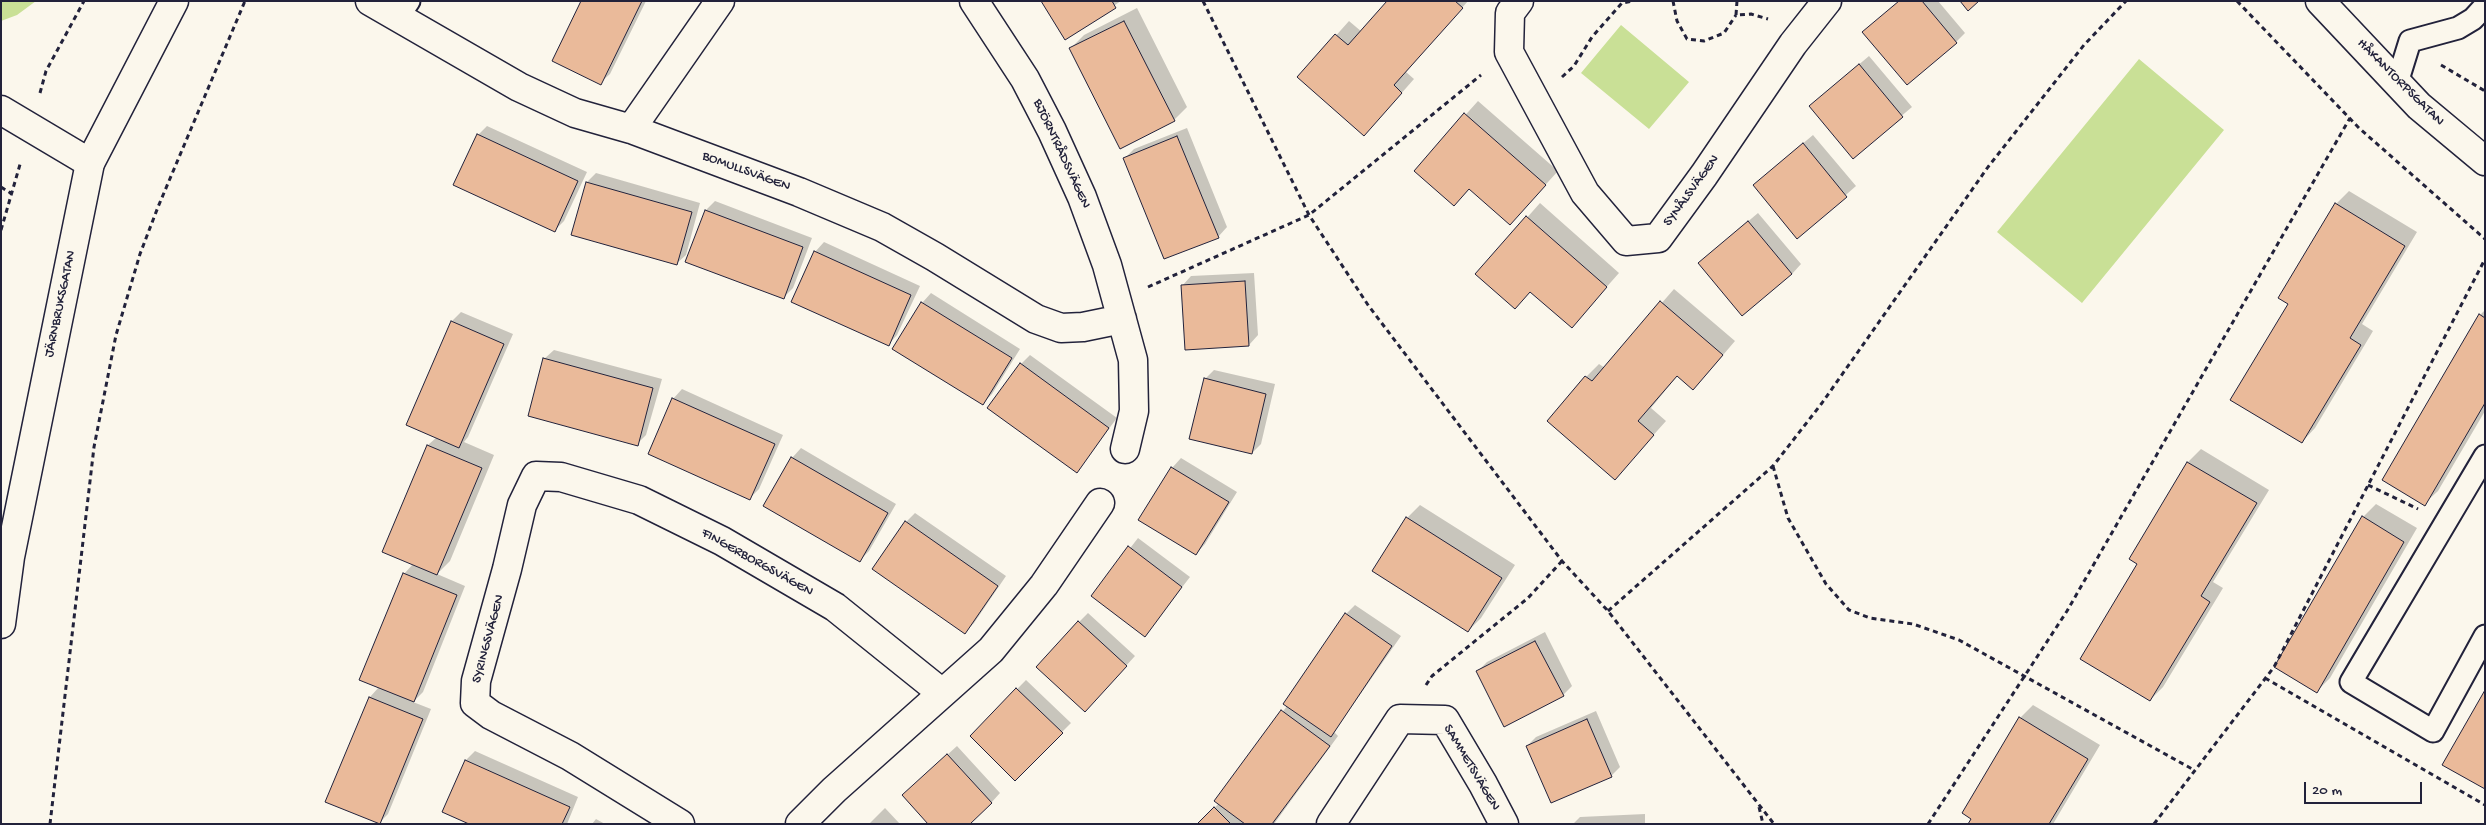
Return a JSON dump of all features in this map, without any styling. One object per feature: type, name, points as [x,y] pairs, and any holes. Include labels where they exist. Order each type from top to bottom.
[{"type":"street","name":"JÄRNBRUKSGATAN","points":[[1,624],[5,556],[90,163],[174,1]]},
{"type":"street","name":"BOMULLSVÄGEN","points":[[370,1],[404,9],[519,87],[575,113],[631,129],[799,192],[882,227],[936,257],[1036,319],[1061,328],[1083,327],[1120,310]]},
{"type":"street","points":[[631,129],[720,1]]},
{"type":"street","name":"BJÖRNTRÅDSVÄGEN","points":[[974,1],[1026,79],[1052,131],[1082,197],[1107,265],[1120,310]]},
{"type":"street","name":"SYNÅLSVÄGEN","points":[[1508,52],[1584,193],[1626,241],[1658,238],[1704,175],[1793,44],[1827,1]]},
{"type":"street","name":"HÅKANTORPSGATAN","points":[[2320,1],[2419,106],[2485,161]]},
{"type":"street","points":[[1508,52],[1514,7]]},
{"type":"street","points":[[1,110],[90,163]]},
{"type":"street","points":[[1120,310],[1133,360],[1134,383],[1134,411],[1125,449]]},
{"type":"street","name":"SYRINGSVÄGEN","points":[[549,476],[536,476],[522,505],[508,570],[476,681],[475,703],[491,715],[570,756],[680,824]]},
{"type":"street","name":"FINGERBORGSVÄGEN","points":[[549,476],[561,477],[639,500],[722,541],[835,607],[942,693]]},
{"type":"street","points":[[800,824],[991,650],[1044,585],[1100,503]]},
{"type":"street","points":[[1331,824],[1400,719]]},
{"type":"street","name":"SAMMETSVÄGEN","points":[[1400,719],[1445,720],[1504,824]]},
{"type":"lane","points":[[2397,83],[2410,41],[2458,28],[2473,19],[2485,6]]},
{"type":"lane","points":[[2485,456],[2351,682],[2433,731],[2485,636]]},
{"type":"path","points":[[50,824],[94,447],[116,335],[140,254],[152,222],[245,1]]},
{"type":"path","points":[[1203,1],[1309,215],[1368,305],[1562,561],[1608,611],[1774,824]]},
{"type":"path","points":[[1531,95],[1556,83],[1574,66],[1592,37],[1622,4],[1633,1]]},
{"type":"path","points":[[1673,1],[1677,21],[1688,39],[1704,41],[1724,33],[1736,15],[1737,1]]},
{"type":"path","points":[[1608,611],[1773,466],[1822,403],[1988,167],[2084,46],[2126,1]]},
{"type":"path","points":[[2237,1],[2350,118],[2485,239]]},
{"type":"path","points":[[1736,15],[1751,14],[1781,23],[1793,44]]},
{"type":"path","points":[[1120,310],[1309,215],[1508,52]]},
{"type":"path","points":[[1928,824],[2066,612],[2350,118]]},
{"type":"path","points":[[1,187],[12,194],[1,230]]},
{"type":"path","points":[[2154,824],[2274,667],[2485,259]]},
{"type":"path","points":[[1773,466],[1788,518],[1826,584],[1850,610],[1870,618],[1913,624],[1959,640],[2194,770]]},
{"type":"path","points":[[2368,485],[2446,522]]},
{"type":"path","points":[[1400,719],[1432,676],[1528,598],[1562,561]]},
{"type":"path","points":[[2265,678],[2485,805]]},
{"type":"path","points":[[1758,805],[1763,824]]},
{"type":"green space","points":[[1,1],[36,1],[17,15],[1,21]]},
{"type":"green space","points":[[1621,25],[1689,82],[1649,129],[1581,73]]},
{"type":"green space","points":[[2139,59],[2224,130],[2082,303],[1997,232]]},
{"type":"building","points":[[581,1],[642,1],[601,85],[552,61]]},
{"type":"building","points":[[1041,1],[1112,1],[1116,8],[1065,40]]},
{"type":"building","points":[[1387,1],[1455,1],[1463,8],[1394,85],[1402,93],[1364,136],[1297,77],[1335,34],[1348,45]]},
{"type":"building","points":[[1899,1],[1922,1],[1957,43],[1907,85],[1862,32]]},
{"type":"building","points":[[1960,1],[1979,1],[1968,11]]},
{"type":"building","points":[[1124,21],[1175,121],[1120,149],[1069,48]]},
{"type":"building","points":[[1859,64],[1903,117],[1853,159],[1809,106]]},
{"type":"building","points":[[1464,113],[1546,185],[1510,225],[1469,189],[1454,206],[1414,171]]},
{"type":"building","points":[[477,134],[578,181],[555,232],[453,185]]},
{"type":"building","points":[[1177,136],[1219,238],[1164,259],[1123,158]]},
{"type":"building","points":[[1803,143],[1847,197],[1797,239],[1753,185]]},
{"type":"building","points":[[586,182],[692,212],[677,265],[571,235]]},
{"type":"building","points":[[2335,203],[2405,246],[2350,338],[2361,345],[2302,443],[2230,400],[2288,304],[2278,298]]},
{"type":"building","points":[[705,210],[803,247],[784,299],[685,262]]},
{"type":"building","points":[[1526,216],[1607,287],[1572,328],[1530,292],[1515,309],[1475,274]]},
{"type":"building","points":[[1748,221],[1792,274],[1742,316],[1698,263]]},
{"type":"building","points":[[814,251],[911,295],[889,346],[791,302]]},
{"type":"building","points":[[1245,281],[1249,346],[1185,350],[1181,285]]},
{"type":"building","points":[[1660,301],[1723,355],[1693,390],[1677,376],[1638,421],[1654,435],[1615,480],[1547,421],[1585,376],[1592,381]]},
{"type":"building","points":[[921,302],[1012,358],[983,405],[892,349]]},
{"type":"building","points":[[2479,314],[2485,318],[2485,403],[2425,506],[2382,480]]},
{"type":"building","points":[[451,321],[504,344],[459,448],[406,425]]},
{"type":"building","points":[[543,358],[653,388],[638,446],[528,416]]},
{"type":"building","points":[[1020,363],[1109,428],[1077,473],[987,408]]},
{"type":"building","points":[[1204,378],[1266,394],[1252,454],[1189,439]]},
{"type":"building","points":[[672,398],[775,444],[750,500],[648,454]]},
{"type":"building","points":[[427,445],[482,468],[437,575],[382,552]]},
{"type":"building","points":[[791,457],[888,513],[860,562],[763,506]]},
{"type":"building","points":[[2187,462],[2257,503],[2201,596],[2210,602],[2150,701],[2080,659],[2137,564],[2129,559]]},
{"type":"building","points":[[1171,467],[1229,502],[1196,555],[1138,520]]},
{"type":"building","points":[[2362,516],[2404,542],[2317,693],[2274,667]]},
{"type":"building","points":[[1406,517],[1502,578],[1468,632],[1372,571]]},
{"type":"building","points":[[905,521],[998,586],[965,634],[872,569]]},
{"type":"building","points":[[1128,546],[1182,587],[1145,637],[1091,596]]},
{"type":"building","points":[[403,573],[457,595],[414,702],[359,680]]},
{"type":"building","points":[[1345,613],[1392,646],[1331,737],[1283,704]]},
{"type":"building","points":[[1078,621],[1127,666],[1085,712],[1036,667]]},
{"type":"building","points":[[1535,641],[1564,696],[1504,727],[1476,671]]},
{"type":"building","points":[[1016,688],[1063,733],[1015,781],[970,736]]},
{"type":"building","points":[[2485,690],[2485,789],[2442,765]]},
{"type":"building","points":[[369,697],[423,719],[380,824],[325,802]]},
{"type":"building","points":[[1281,710],[1330,746],[1272,824],[1245,824],[1214,801]]},
{"type":"building","points":[[2019,717],[2088,759],[2049,824],[1968,824],[1971,819],[1962,813]]},
{"type":"building","points":[[1587,719],[1612,777],[1551,803],[1526,746]]},
{"type":"building","points":[[947,754],[992,803],[970,824],[928,824],[902,795]]},
{"type":"building","points":[[465,760],[570,807],[562,824],[469,824],[442,812]]},
{"type":"building","points":[[1214,807],[1231,824],[1197,824]]}]
